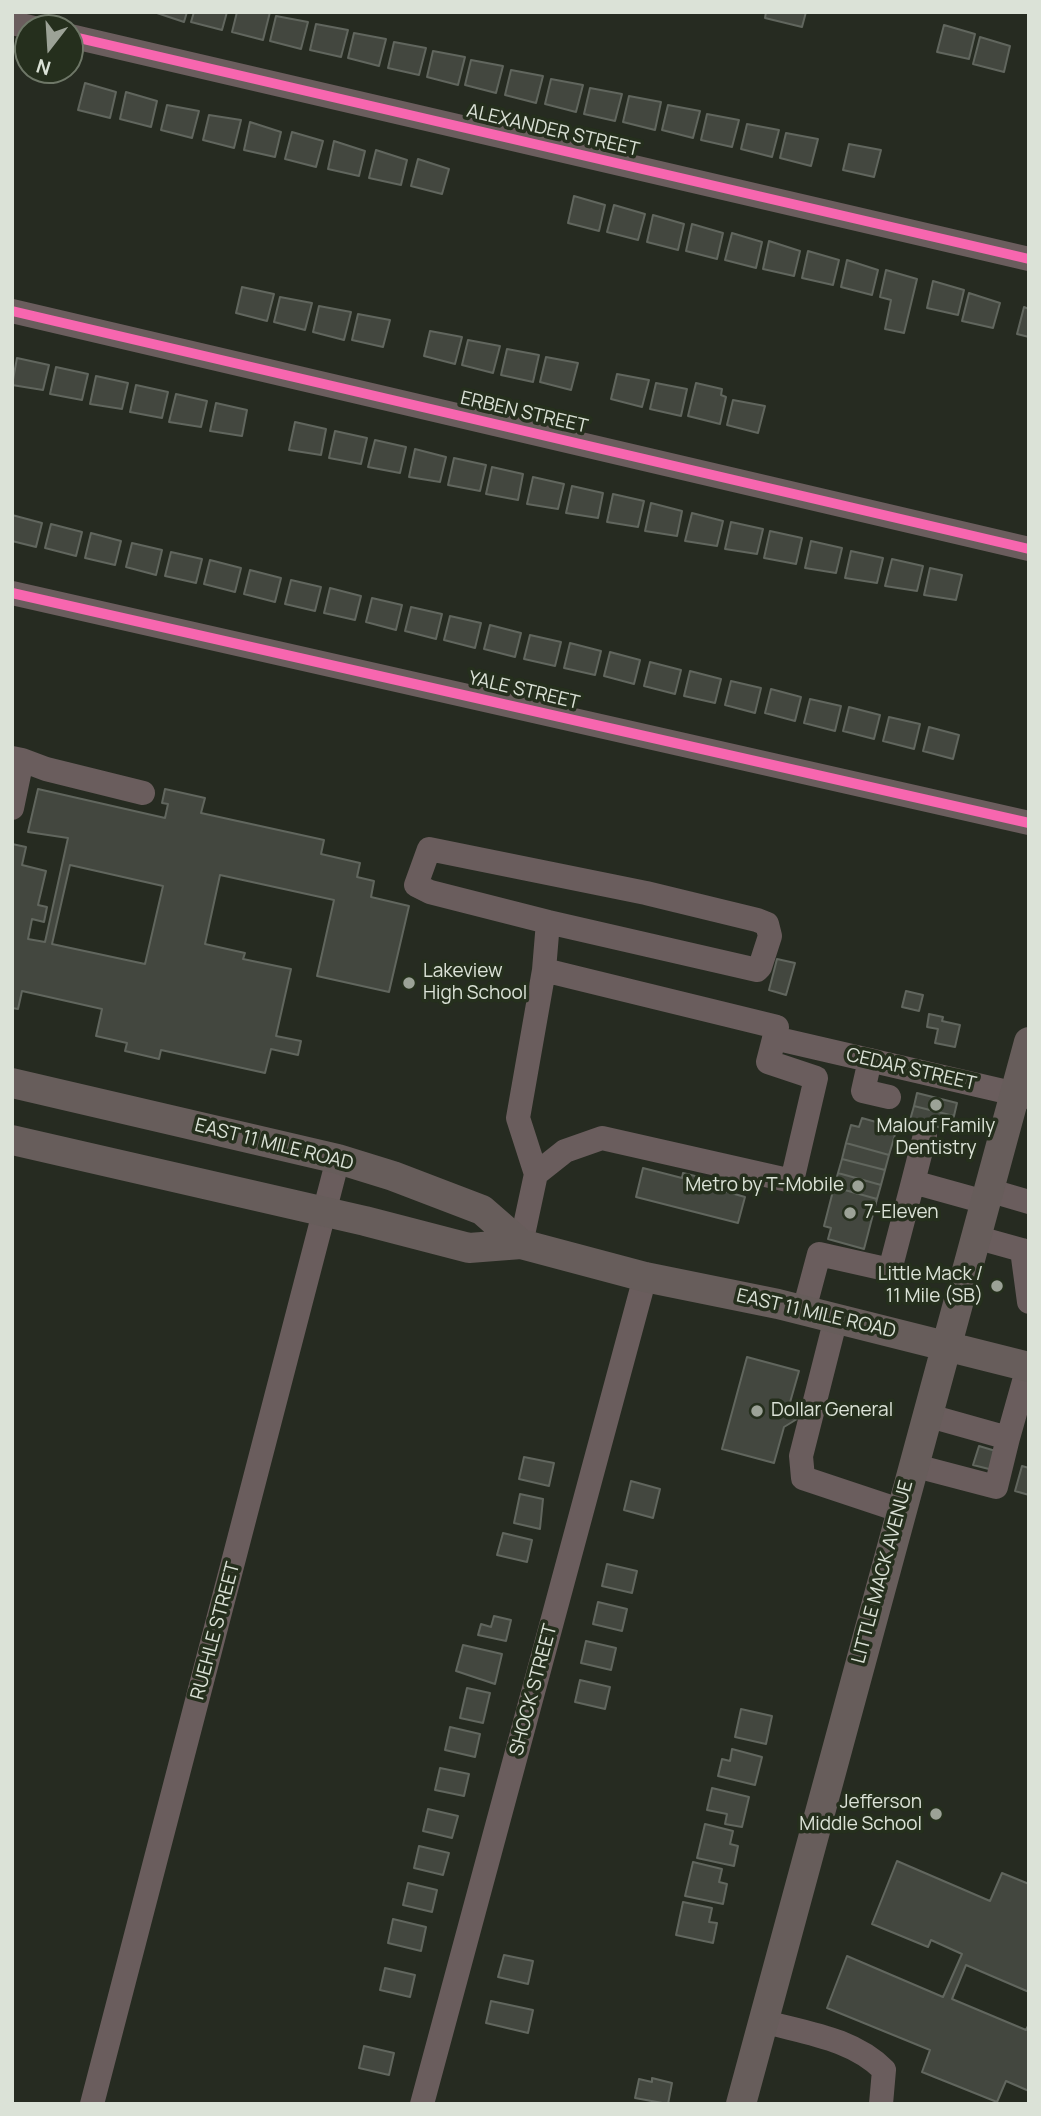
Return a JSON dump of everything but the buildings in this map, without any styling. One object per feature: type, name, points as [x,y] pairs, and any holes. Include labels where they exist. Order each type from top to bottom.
[{"type":"main road","name":"LITTLE MACK AVENUE","points":[[741,2104],[899,1510],[986,1196],[1021,1095],[1029,1042]]},
{"type":"main road","name":"EAST 11 MILE ROAD","points":[[18,1093],[338,1159],[404,1179],[482,1210],[521,1244]]},
{"type":"main road","name":"EAST 11 MILE ROAD","points":[[12,1140],[469,1248],[521,1244],[645,1277],[1027,1361]]},
{"type":"street","name":"ALEXANDER STREET","points":[[84,39],[1029,259]]},
{"type":"street","name":"ERBEN STREET","points":[[12,311],[1029,549]]},
{"type":"street","name":"YALE STREET","points":[[12,593],[1029,823]]},
{"type":"street","points":[[12,808],[17,759],[143,793]]},
{"type":"street","points":[[429,849],[757,920],[767,924],[770,936],[757,970],[548,922],[430,892],[416,885],[429,849]]},
{"type":"street","points":[[521,1244],[536,1174],[518,1118],[544,970],[548,922]]},
{"type":"street","points":[[536,1174],[565,1151],[602,1138],[792,1181],[816,1078],[768,1062],[783,1041],[777,1027],[544,970]]},
{"type":"street","name":"CEDAR STREET","points":[[783,1041],[1021,1095]]},
{"type":"street","points":[[870,1060],[863,1091],[889,1097]]},
{"type":"street","points":[[804,1310],[820,1254],[890,1270],[925,1135]]},
{"type":"street","name":"RUEHLE STREET","points":[[92,2104],[338,1159]]},
{"type":"street","points":[[913,1182],[1029,1202]]},
{"type":"street","points":[[975,1237],[1026,1260],[1029,1302]]},
{"type":"street","name":"SHOCK STREET","points":[[422,2104],[645,1277]]},
{"type":"street","points":[[836,1318],[801,1456],[803,1478],[899,1510]]},
{"type":"street","points":[[912,1465],[996,1487],[1008,1438],[1024,1404],[1027,1361]]},
{"type":"street","points":[[926,1415],[1008,1438]]},
{"type":"street","points":[[762,2021],[850,2045],[868,2054],[884,2070],[881,2104]]},
{"type":"cycle path","points":[[84,39],[1029,259]]},
{"type":"cycle path","points":[[12,311],[1029,549]]},
{"type":"cycle path","points":[[12,593],[1029,823]]},
{"type":"place","name":"Lakeview High School","points":[[409,983]]},
{"type":"place","name":"Malouf Family Dentistry","points":[[936,1105]]},
{"type":"place","name":"Metro by T-Mobile","points":[[858,1186]]},
{"type":"place","name":"7-Eleven","points":[[850,1213]]},
{"type":"place","name":"Little Mack / 11 Mile (SB)","points":[[997,1286]]},
{"type":"place","name":"Dollar General","points":[[757,1411]]},
{"type":"place","name":"Jefferson Middle School","points":[[936,1814]]}]
